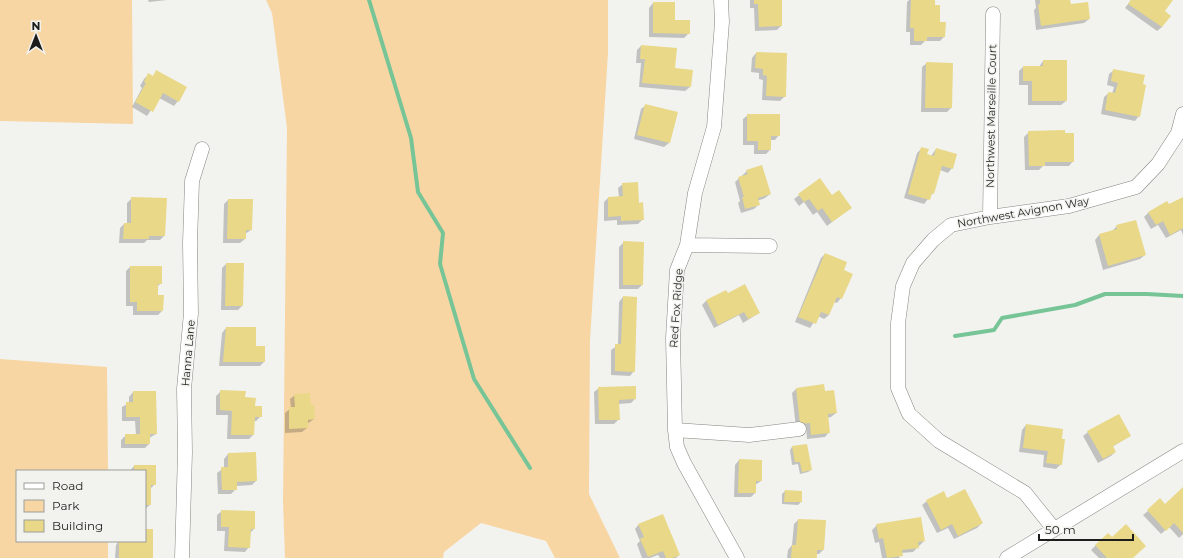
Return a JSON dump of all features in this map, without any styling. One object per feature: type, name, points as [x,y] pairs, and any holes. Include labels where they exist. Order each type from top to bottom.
[{"type":"street","name":"Red Fox Ridge","points":[[721,0],[722,22],[714,126],[696,193],[687,245],[677,270],[673,338],[675,430],[678,447],[684,463],[737,558]]},
{"type":"street","name":"Northwest Marseille Court","points":[[990,218],[993,14]]},
{"type":"street","name":"Northwest Avignon Way","points":[[1054,529],[1025,493],[939,441],[909,414],[898,388],[898,324],[903,286],[914,263],[933,240],[951,225],[1069,206],[1136,188],[1158,164],[1178,133],[1183,114]]},
{"type":"street","name":"Hanna Lane","points":[[182,558],[185,452],[184,389],[191,313],[190,243],[192,181],[202,149]]},
{"type":"street","points":[[687,245],[770,246]]},
{"type":"street","points":[[675,430],[749,435],[800,429]]},
{"type":"street","points":[[1007,558],[1183,451]]},
{"type":"green space","points":[[0,0],[132,0],[133,124],[0,121]]},
{"type":"green space","points":[[266,0],[608,0],[608,53],[590,341],[589,494],[620,558],[555,558],[546,541],[481,523],[444,552],[443,558],[285,558],[283,501],[287,128],[272,13]]},
{"type":"green space","points":[[0,359],[107,367],[108,470],[16,470],[16,542],[108,542],[108,558],[0,558]]},
{"type":"building","points":[[754,0],[782,0],[782,26],[759,27],[758,4],[754,4]]},
{"type":"building","points":[[911,0],[935,0],[935,5],[940,5],[940,22],[946,22],[945,37],[927,37],[927,41],[914,41],[914,28],[910,28]]},
{"type":"building","points":[[1040,0],[1070,0],[1071,4],[1088,2],[1090,19],[1041,26],[1038,5],[1040,4]]},
{"type":"building","points":[[1131,0],[1173,0],[1165,11],[1171,16],[1162,27],[1128,4]]},
{"type":"building","points":[[653,2],[675,2],[675,20],[690,20],[690,34],[653,33]]},
{"type":"building","points":[[641,45],[677,48],[675,68],[693,70],[691,87],[642,83],[645,59],[640,59]]},
{"type":"building","points":[[756,52],[787,53],[786,97],[766,96],[767,76],[763,75],[763,69],[755,68]]},
{"type":"building","points":[[1043,60],[1067,60],[1067,101],[1032,101],[1032,81],[1023,81],[1023,66],[1043,66]]},
{"type":"building","points":[[926,62],[953,63],[952,108],[925,108]]},
{"type":"building","points":[[1113,69],[1145,75],[1143,84],[1146,85],[1140,117],[1105,110],[1108,92],[1115,93],[1118,83],[1111,81]]},
{"type":"building","points":[[156,70],[187,87],[179,102],[163,93],[153,112],[135,102],[146,83],[144,82],[148,73],[153,76]]},
{"type":"building","points":[[645,104],[678,112],[670,143],[637,135]]},
{"type":"building","points":[[747,114],[780,114],[780,136],[771,136],[771,150],[758,150],[758,141],[747,141]]},
{"type":"building","points":[[1065,130],[1065,133],[1074,133],[1074,162],[1045,162],[1045,166],[1029,166],[1028,131]]},
{"type":"building","points":[[921,147],[929,149],[927,154],[934,156],[936,148],[957,154],[953,169],[942,166],[934,194],[932,193],[930,200],[908,194]]},
{"type":"building","points":[[762,165],[771,194],[758,198],[760,205],[745,209],[742,197],[744,197],[738,177],[748,174],[746,170]]},
{"type":"building","points":[[820,178],[832,195],[839,190],[852,208],[832,222],[822,208],[818,211],[809,199],[804,202],[798,194]]},
{"type":"building","points":[[638,182],[639,203],[643,202],[644,220],[621,221],[621,216],[608,217],[608,197],[623,196],[622,183]]},
{"type":"building","points":[[131,197],[167,198],[165,236],[149,236],[149,239],[123,239],[124,223],[131,223]]},
{"type":"building","points":[[1183,197],[1183,228],[1170,235],[1163,221],[1156,225],[1148,212],[1167,201],[1169,204]]},
{"type":"building","points":[[228,199],[253,199],[252,230],[246,230],[246,239],[227,239]]},
{"type":"building","points":[[1136,220],[1146,255],[1108,266],[1099,234],[1117,229],[1116,225]]},
{"type":"building","points":[[623,241],[644,242],[643,285],[623,285]]},
{"type":"building","points":[[825,253],[847,262],[844,270],[853,274],[842,299],[837,297],[829,315],[821,312],[816,324],[798,317]]},
{"type":"building","points":[[226,263],[244,263],[243,306],[225,306]]},
{"type":"building","points":[[130,266],[162,266],[162,284],[158,284],[158,295],[164,295],[163,311],[137,311],[137,302],[130,302]]},
{"type":"building","points":[[745,284],[760,313],[748,319],[744,312],[718,325],[706,300],[726,290],[728,293]]},
{"type":"building","points":[[623,296],[637,297],[635,372],[615,371],[615,344],[621,344]]},
{"type":"building","points":[[226,327],[256,327],[256,346],[265,346],[265,362],[223,362]]},
{"type":"building","points":[[824,384],[825,391],[834,390],[837,413],[828,414],[830,433],[811,435],[810,423],[800,424],[796,388]]},
{"type":"building","points":[[636,386],[636,399],[619,400],[620,420],[599,420],[598,387]]},
{"type":"building","points":[[220,390],[246,391],[245,397],[256,398],[255,406],[262,406],[262,417],[255,417],[254,435],[231,435],[232,411],[220,410]]},
{"type":"building","points":[[133,391],[156,391],[157,434],[150,434],[150,444],[125,444],[125,434],[140,434],[140,417],[126,417],[126,402],[133,402]]},
{"type":"building","points":[[310,393],[311,405],[314,405],[315,419],[308,420],[308,428],[289,429],[289,407],[295,407],[294,394]]},
{"type":"building","points":[[1119,414],[1131,436],[1113,446],[1116,452],[1103,459],[1087,431]]},
{"type":"building","points":[[1026,424],[1063,429],[1062,439],[1065,439],[1062,465],[1046,463],[1048,451],[1023,448]]},
{"type":"building","points":[[807,444],[812,470],[802,472],[800,462],[795,462],[792,446]]},
{"type":"building","points":[[256,452],[257,481],[237,482],[237,490],[222,490],[221,467],[228,467],[228,453]]},
{"type":"building","points":[[739,459],[762,460],[762,481],[756,481],[756,493],[738,493]]},
{"type":"building","points":[[134,465],[156,465],[156,485],[151,485],[151,505],[146,505],[146,470],[134,470]]},
{"type":"building","points":[[1183,487],[1183,533],[1174,523],[1166,531],[1147,510],[1160,498],[1165,504]]},
{"type":"building","points":[[965,489],[983,523],[958,536],[952,524],[941,530],[926,500],[944,491],[947,498]]},
{"type":"building","points":[[785,490],[802,491],[802,502],[784,502]]},
{"type":"building","points":[[221,510],[255,511],[255,529],[251,529],[250,548],[228,547],[229,527],[221,527]]},
{"type":"building","points":[[663,514],[680,555],[673,558],[666,558],[663,551],[648,557],[640,539],[644,537],[638,524]]},
{"type":"building","points":[[921,517],[925,541],[918,542],[919,548],[902,550],[903,556],[887,558],[883,538],[879,539],[876,524]]},
{"type":"building","points":[[798,519],[826,520],[824,550],[817,550],[817,558],[791,558],[792,545],[796,545]]},
{"type":"building","points":[[1126,524],[1146,546],[1133,558],[1107,558],[1095,545],[1108,533],[1112,537]]},
{"type":"building","points":[[146,529],[153,529],[153,558],[119,558],[119,542],[146,542]]},
{"type":"waterway","points":[[369,0],[411,138],[418,192],[443,233],[440,264],[474,379],[530,468]]},
{"type":"waterway","points":[[955,336],[994,330],[1002,318],[1075,305],[1105,294],[1183,296]]}]
